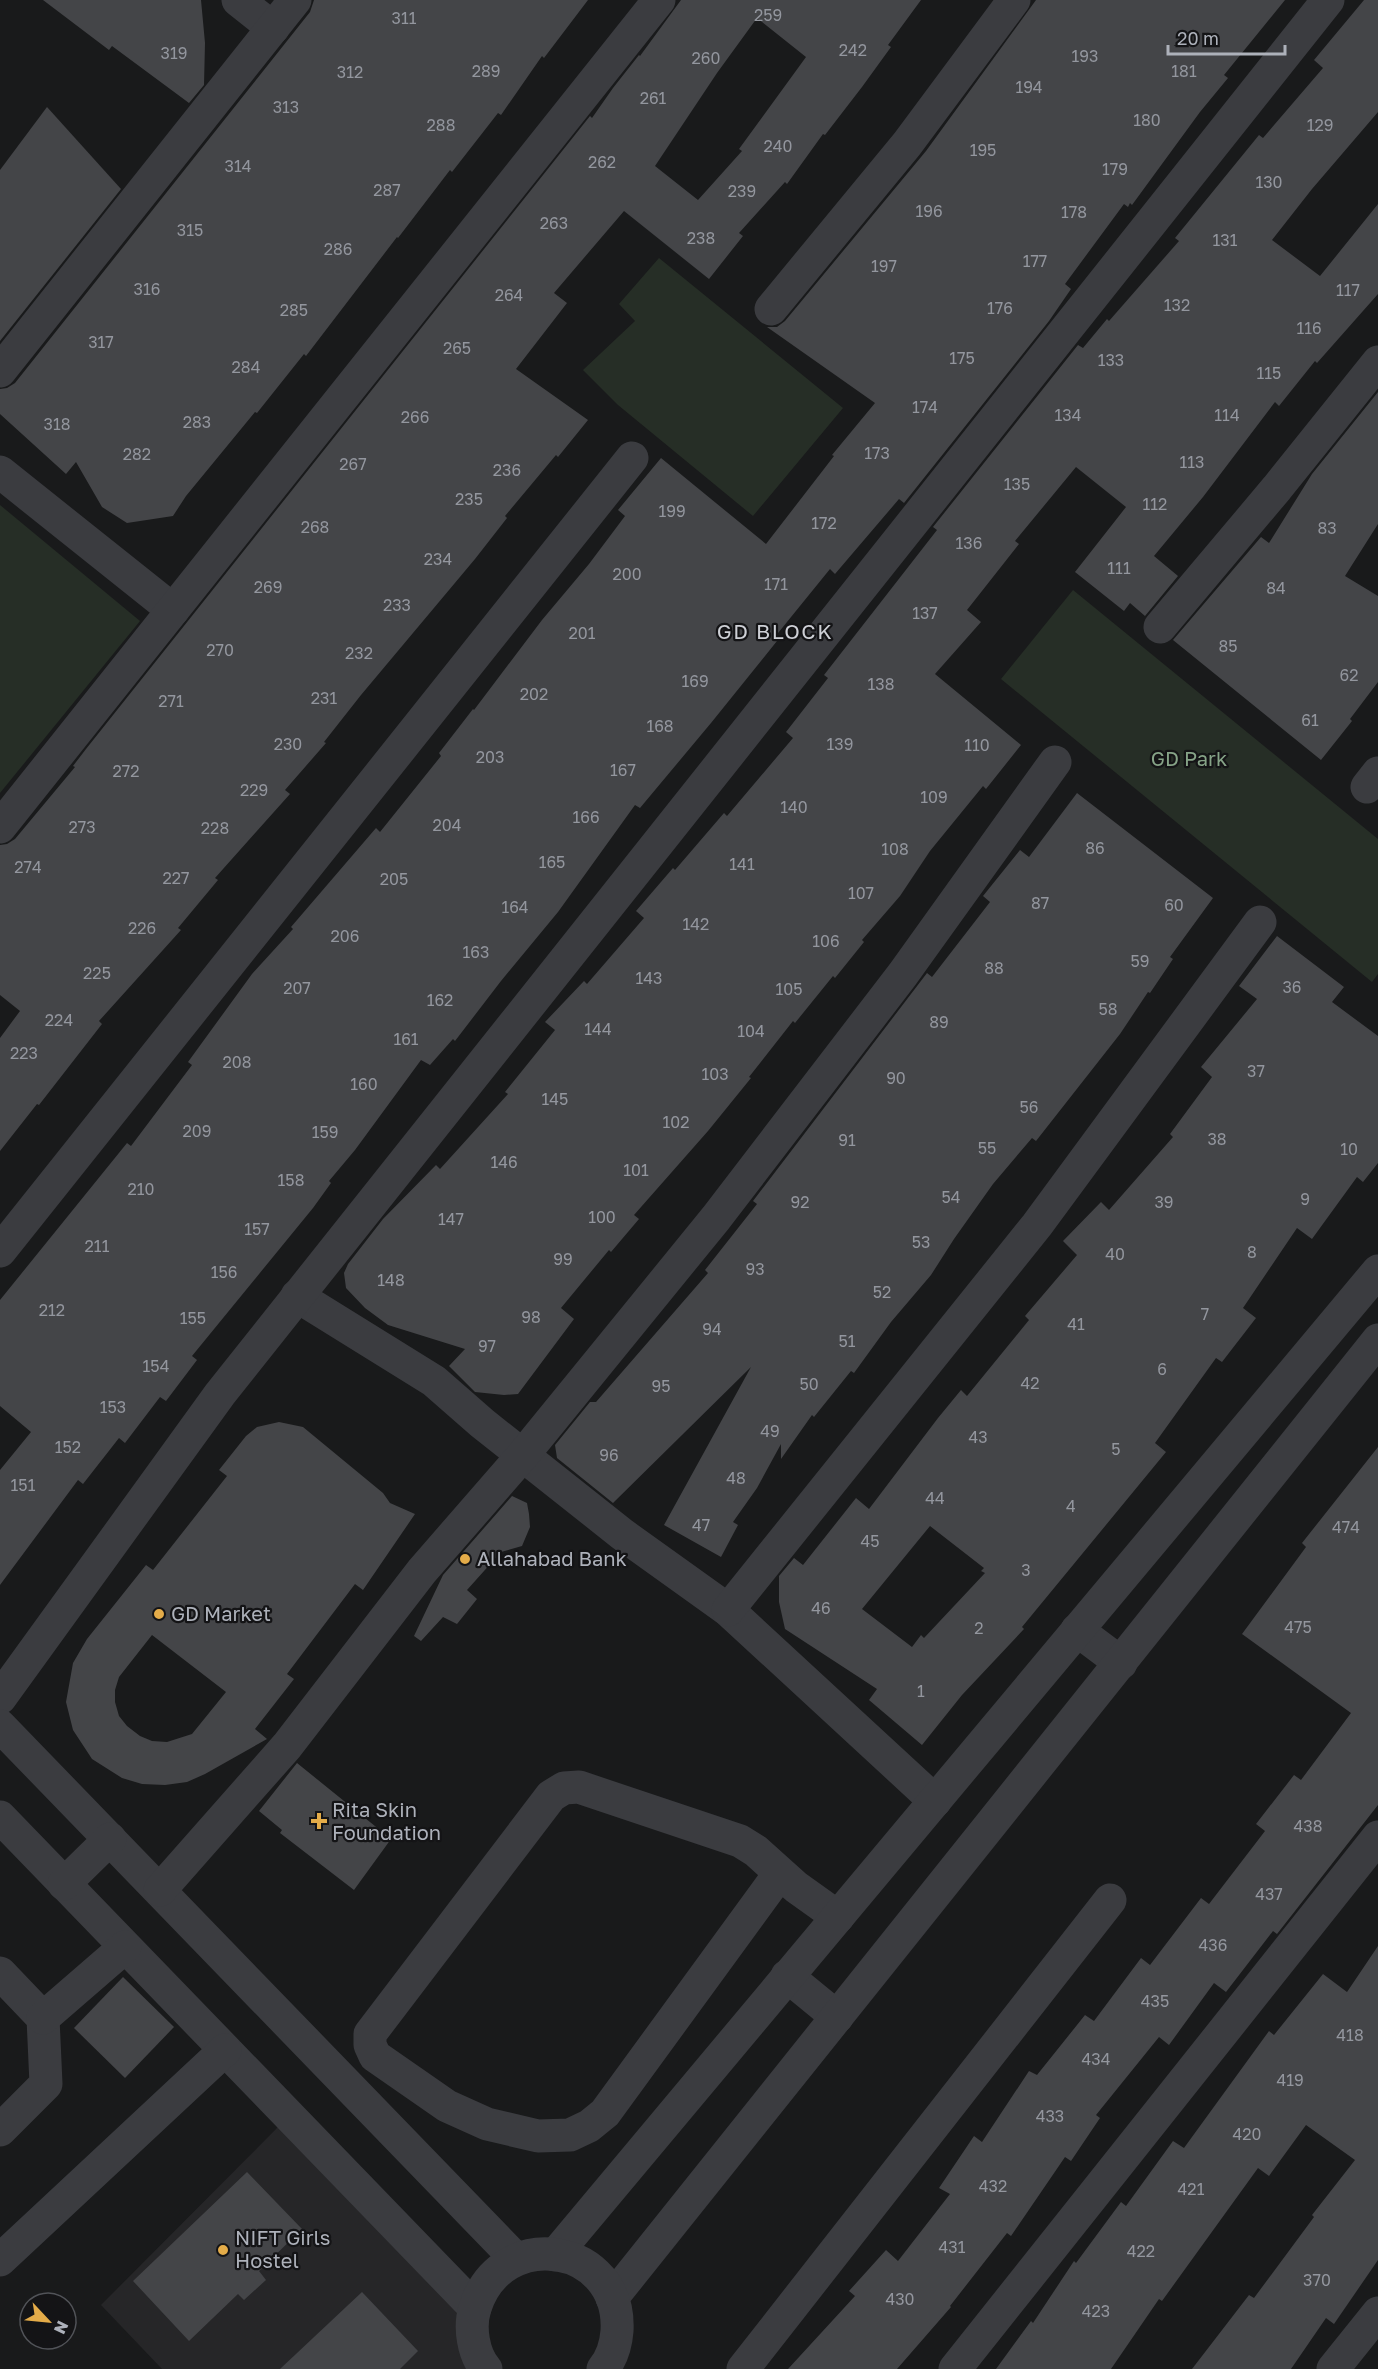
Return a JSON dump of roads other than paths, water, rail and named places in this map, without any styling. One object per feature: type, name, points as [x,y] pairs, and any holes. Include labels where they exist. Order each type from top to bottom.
[{"type":"street","points":[[238,0],[273,28]]},
{"type":"street","points":[[0,370],[295,0]]},
{"type":"street","points":[[0,827],[659,0]]},
{"type":"street","points":[[771,309],[907,144],[1014,0]]},
{"type":"street","points":[[0,1698],[220,1394],[1328,0]]},
{"type":"street","points":[[1160,627],[1278,488],[1378,362]]},
{"type":"street","points":[[0,1251],[632,458]]},
{"type":"street","points":[[0,472],[173,610]]},
{"type":"street","points":[[160,1890],[287,1746],[422,1572],[524,1455],[745,1180],[903,974],[1055,762]]},
{"type":"street","points":[[728,1610],[1037,1225],[1260,922]]},
{"type":"street","points":[[555,2255],[1378,1271]]},
{"type":"street","points":[[297,1296],[434,1381],[622,1534],[728,1610],[935,1801]]},
{"type":"street","points":[[612,2298],[1378,1340]]},
{"type":"street","points":[[1077,1630],[1121,1663]]},
{"type":"street","points":[[0,1726],[516,2259]]},
{"type":"street","points":[[780,1873],[605,2113],[589,2126],[570,2135],[538,2136],[487,2124],[447,2106],[375,2056],[370,2045],[370,2034],[377,2024],[551,1797],[564,1788],[579,1788],[740,1841],[756,1851],[780,1873],[838,1917]]},
{"type":"street","points":[[0,1817],[475,2308]]},
{"type":"street","points":[[956,2369],[1378,1837]]},
{"type":"street","points":[[64,1884],[110,1839]]},
{"type":"street","points":[[743,2369],[1110,1900]]},
{"type":"street","points":[[43,2018],[125,1947]]},
{"type":"street","points":[[0,1973],[43,2018],[46,2084],[0,2130]]},
{"type":"street","points":[[787,1976],[837,2017]]},
{"type":"street","points":[[0,2260],[225,2050]]},
{"type":"street","points":[[486,2369],[473,2341],[473,2316],[480,2291],[496,2272],[516,2259],[542,2253],[574,2259],[596,2273],[611,2294],[618,2318],[616,2362]]},
{"type":"street","points":[[1333,2369],[1378,2313]]},
{"type":"place","name":"Allahabad Bank","points":[[465,1559]]},
{"type":"place","name":"GD Market","points":[[159,1614]]},
{"type":"place","name":"Rita Skin Foundation","points":[[319,1821]]},
{"type":"place","name":"NIFT Girls Hostel","points":[[223,2250]]},
{"type":"district","name":"GD BLOCK","points":[[775,632]]},
{"type":"park label","name":"GD Park","points":[[1189,759]]}]
